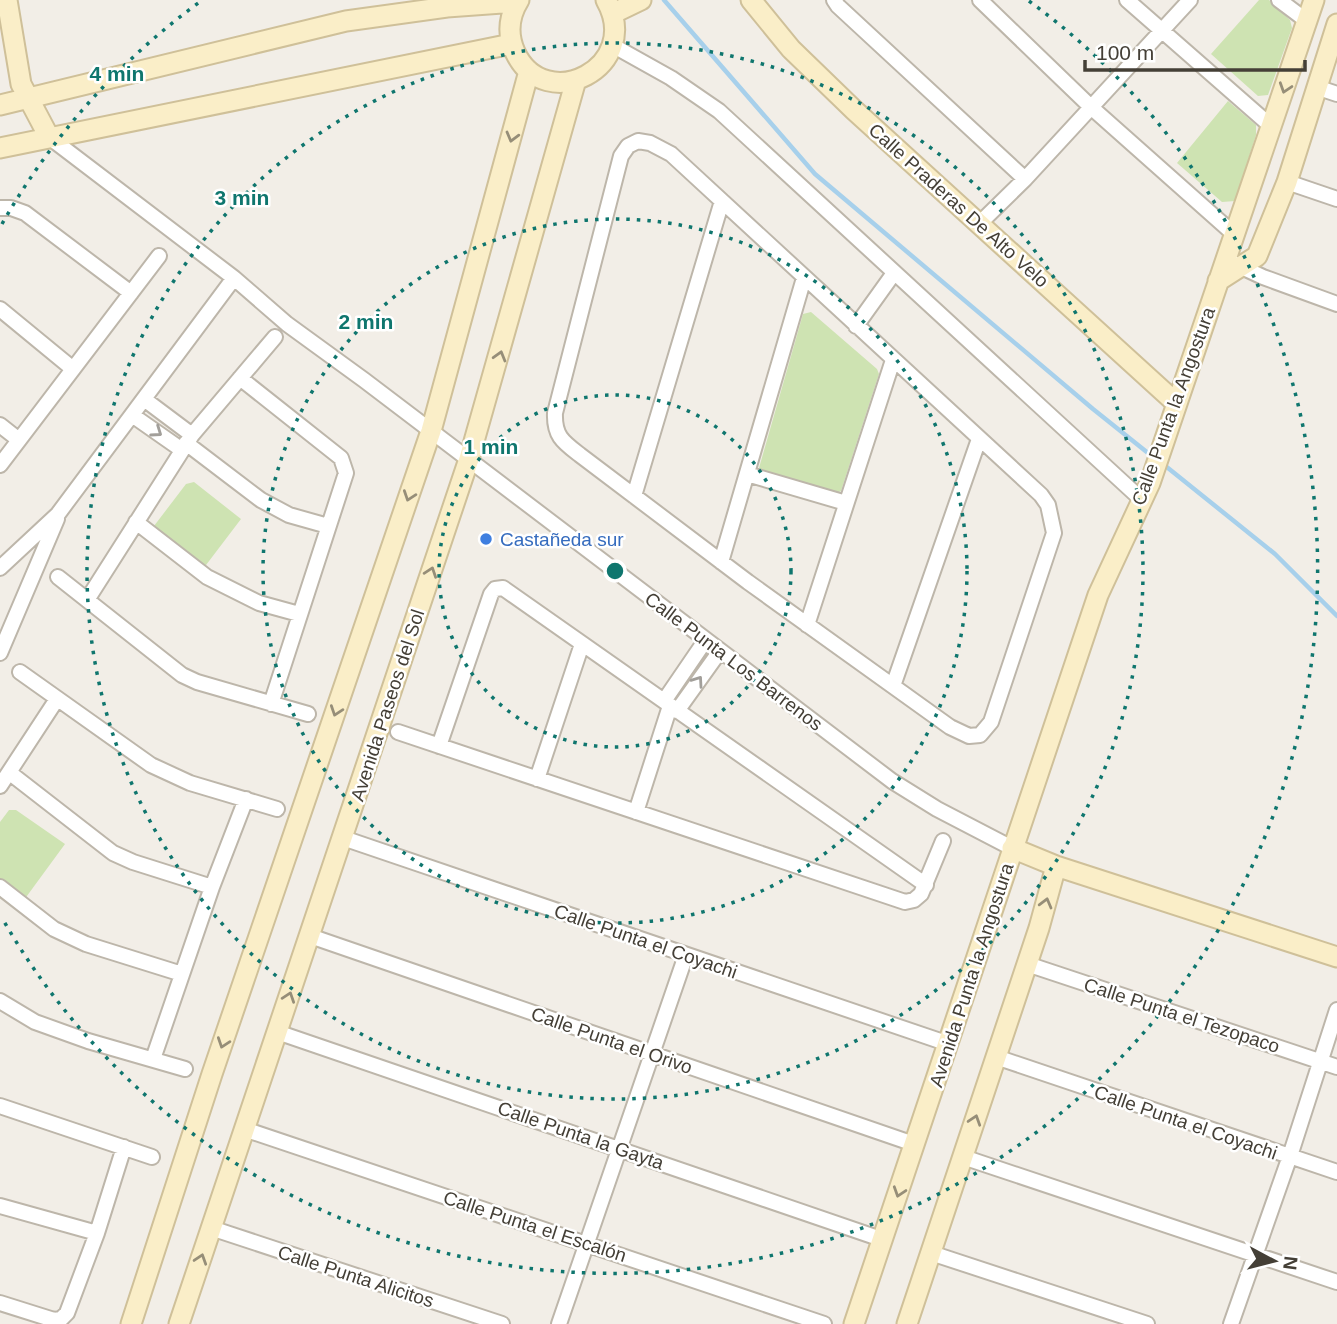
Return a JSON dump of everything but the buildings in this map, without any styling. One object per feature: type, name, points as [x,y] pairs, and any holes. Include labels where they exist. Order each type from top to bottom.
[{"type":"street","points":[[7,0],[21,85],[49,137]]},
{"type":"street","points":[[0,105],[346,20],[518,1],[510,22],[511,44],[522,63],[529,71],[547,80],[566,82],[586,77],[602,64],[614,35],[609,7],[641,0]]},
{"type":"street","name":"Calle Praderas De Alto Velo","points":[[751,0],[791,49],[854,110],[1176,403]]},
{"type":"street","points":[[834,0],[1025,179]]},
{"type":"street","points":[[980,0],[1092,108],[1234,235],[1241,261]]},
{"type":"street","points":[[1127,0],[1272,128]]},
{"type":"street","points":[[980,223],[1092,108],[1190,0]]},
{"type":"street","points":[[1279,0],[1307,21]]},
{"type":"street","points":[[1234,235],[1314,0]]},
{"type":"street","points":[[1241,261],[1287,182],[1337,24]]},
{"type":"street","points":[[0,148],[511,44]]},
{"type":"street","points":[[612,45],[671,78],[719,111],[894,273],[1146,491]]},
{"type":"street","points":[[131,1324],[212,1074],[431,431],[529,71]]},
{"type":"street","name":"Avenida Paseos del Sol","points":[[183,1323],[211,1228],[470,459],[576,80]]},
{"type":"street","points":[[1316,87],[1337,94]]},
{"type":"street","name":"Calle Punta Los Barrenos","points":[[49,137],[234,278],[287,324],[470,459],[705,641],[892,781],[937,809],[1012,848]]},
{"type":"street","points":[[638,141],[650,143],[671,154],[722,201],[1041,495],[1048,505],[1054,533],[991,722],[980,735],[968,736],[950,727],[807,625],[572,449],[555,429],[555,414],[621,156],[628,146],[638,141]]},
{"type":"street","points":[[1287,182],[1337,199]]},
{"type":"street","points":[[634,496],[722,201]]},
{"type":"street","points":[[0,208],[25,213],[131,293]]},
{"type":"street","points":[[0,465],[159,256]]},
{"type":"street","points":[[1241,261],[1337,304]]},
{"type":"street","name":"Calle Punta la Angostura","points":[[1012,848],[1098,595],[1146,491],[1218,281],[1241,261]]},
{"type":"street","points":[[856,326],[894,273]]},
{"type":"street","points":[[0,568],[58,514],[234,278]]},
{"type":"street","points":[[721,562],[804,278]]},
{"type":"street","points":[[0,309],[73,369]]},
{"type":"street","points":[[87,600],[187,443],[275,337]]},
{"type":"street","points":[[807,625],[893,360]]},
{"type":"street","points":[[240,379],[341,458],[346,473],[271,704]]},
{"type":"street","points":[[144,399],[187,443],[261,500],[289,515],[328,526]]},
{"type":"street","points":[[132,415],[187,443]]},
{"type":"street","points":[[0,425],[19,440]]},
{"type":"street","points":[[893,686],[979,439]]},
{"type":"street","points":[[747,474],[846,503]]},
{"type":"street","points":[[0,653],[58,514]]},
{"type":"street","points":[[136,522],[207,577],[259,603],[299,614]]},
{"type":"street","points":[[58,577],[182,675],[197,682],[308,714]]},
{"type":"street","points":[[439,746],[491,594],[495,589],[503,588],[926,885]]},
{"type":"street","points":[[636,812],[670,706],[705,641]]},
{"type":"street","points":[[537,779],[582,644]]},
{"type":"street","points":[[670,706],[719,651]]},
{"type":"street","points":[[20,672],[150,765],[190,783],[277,809]]},
{"type":"street","points":[[0,786],[57,699]]},
{"type":"street","points":[[398,732],[905,902],[914,900],[921,894],[943,841]]},
{"type":"street","points":[[10,773],[113,853],[212,887]]},
{"type":"street","points":[[153,1059],[212,887],[246,799]]},
{"type":"street","name":"Calle Punta el Coyachi","points":[[343,838],[949,1044]]},
{"type":"street","name":"Avenida Punta la Angostura","points":[[854,1324],[1012,848],[1056,866]]},
{"type":"street","points":[[907,1324],[1027,964],[1056,866],[1337,957]]},
{"type":"street","points":[[0,887],[54,929],[86,944],[182,974]]},
{"type":"street","name":"Calle Punta el Orivo","points":[[310,936],[914,1144]]},
{"type":"street","points":[[559,1324],[686,955]]},
{"type":"street","name":"Calle Punta el Tezopaco","points":[[1027,964],[1337,1067]]},
{"type":"street","points":[[0,1001],[35,1022],[88,1041],[185,1069]]},
{"type":"street","points":[[1231,1324],[1290,1156],[1337,1010]]},
{"type":"street","name":"Calle Punta la Gayta","points":[[277,1032],[884,1240]]},
{"type":"street","name":"Calle Punta el Coyachi","points":[[996,1057],[1337,1172]]},
{"type":"street","points":[[0,1106],[152,1157]]},
{"type":"street","name":"Calle Punta el Escalón","points":[[244,1129],[824,1324]]},
{"type":"street","points":[[0,1303],[46,1318],[61,1318],[71,1306],[124,1147]]},
{"type":"street","points":[[963,1157],[1337,1282]]},
{"type":"street","points":[[0,1206],[97,1233]]},
{"type":"street","name":"Calle Punta Alicitos","points":[[211,1228],[502,1324]]},
{"type":"street","points":[[931,1253],[1147,1324]]},
{"type":"green space","points":[[1259,0],[1269,0],[1290,20],[1292,28],[1268,95],[1258,96],[1211,54]]},
{"type":"green space","points":[[1228,101],[1256,125],[1256,135],[1235,201],[1222,202],[1177,163]]},
{"type":"green space","points":[[811,312],[877,369],[879,374],[841,491],[833,495],[763,475],[759,468],[803,314]]},
{"type":"green space","points":[[194,482],[241,519],[203,569],[155,534],[154,526],[186,484]]},
{"type":"green space","points":[[9,810],[16,810],[65,844],[24,900],[0,881],[0,822]]},
{"type":"waterway","points":[[664,0],[815,174],[1153,457]]},
{"type":"waterway","points":[[1163,464],[1275,554],[1337,616]]},
{"type":"place","name":"Castañeda sur","points":[[486,539]]}]
